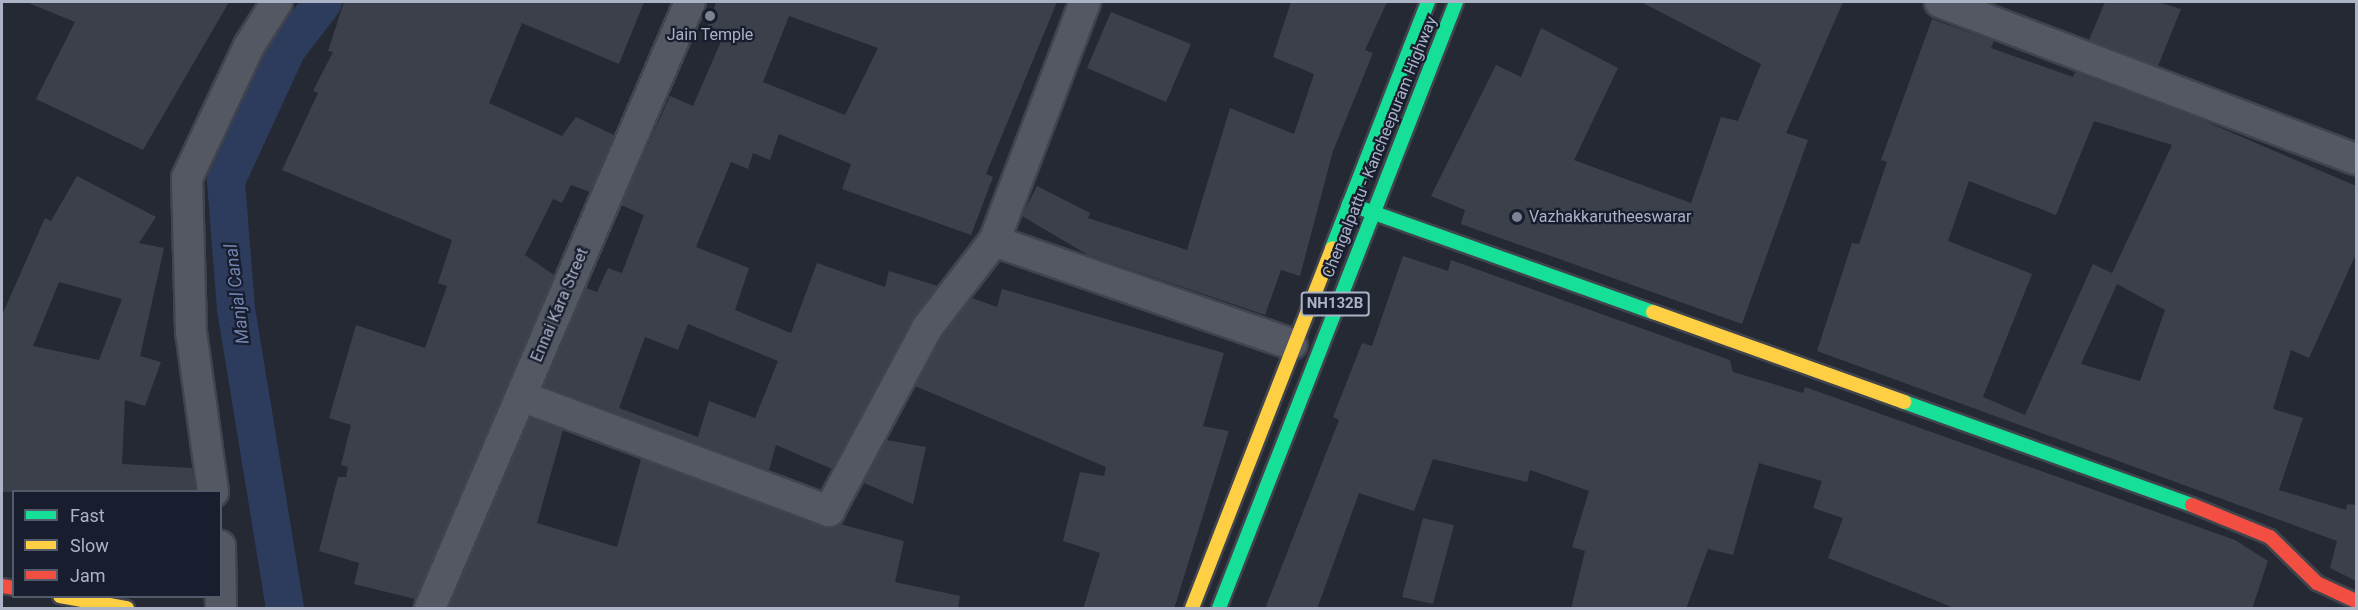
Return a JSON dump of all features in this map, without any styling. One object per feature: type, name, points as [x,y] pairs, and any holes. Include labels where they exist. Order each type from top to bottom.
[{"type":"main road","name":"NH132B","points":[[1192,609],[1292,344],[1428,2]]},
{"type":"main road","name":"Chengalpattu - Kancheepuram Highway","points":[[1219,609],[1456,2]]},
{"type":"main road","points":[[1349,204],[2243,523],[2277,542],[2317,583],[2356,601]]},
{"type":"main road","points":[[66,598],[127,609]]},
{"type":"street","points":[[213,490],[191,332],[187,178],[249,46],[277,2]]},
{"type":"street","name":"Ennai Kara Street","points":[[430,609],[690,2]]},
{"type":"street","points":[[521,396],[829,512],[927,328],[994,241],[1084,2]]},
{"type":"street","points":[[1940,2],[2356,159]]},
{"type":"street","points":[[994,241],[1292,344]]},
{"type":"building","points":[[26,2],[229,2],[143,150],[36,99],[75,22]]},
{"type":"building","points":[[344,2],[644,2],[619,64],[522,23],[489,103],[562,136],[576,117],[614,135],[590,192],[571,185],[562,203],[553,199],[525,255],[554,275],[415,599],[354,584],[359,563],[319,551],[338,477],[346,477],[348,467],[341,465],[351,425],[329,418],[356,325],[425,348],[447,286],[438,283],[452,240],[282,170],[318,93],[313,91],[333,52],[328,51]]},
{"type":"building","points":[[716,2],[1057,2],[986,174],[993,177],[971,235],[842,189],[851,164],[779,134],[770,160],[753,153],[748,169],[731,162],[696,247],[749,268],[735,310],[791,333],[817,263],[885,287],[889,271],[938,286],[912,320],[832,469],[776,445],[769,470],[544,386],[586,288],[597,292],[608,268],[622,273],[644,215],[621,205],[670,96],[693,106],[725,32],[708,26]],"holes":[[[789,16],[878,48],[845,115],[763,82]],[[688,324],[778,361],[755,418],[709,401],[698,437],[619,408],[645,337],[678,350]]]},
{"type":"building","points":[[1291,2],[1387,2],[1365,50],[1373,53],[1333,151],[1300,276],[1281,270],[1265,315],[1088,255],[1022,216],[1037,186],[1090,213],[1088,218],[1187,250],[1230,108],[1294,134],[1314,74],[1273,57]]},
{"type":"building","points":[[1641,2],[1843,2],[1786,133],[1808,140],[1742,324],[1461,224],[1465,210],[1431,196],[1496,65],[1521,77],[1541,28],[1618,68],[1574,160],[1691,203],[1721,117],[1738,121],[1761,64]]},
{"type":"building","points":[[2105,2],[2158,2],[2181,9],[2158,66],[2089,40]]},
{"type":"building","points":[[1111,12],[1191,44],[1166,102],[1087,68]]},
{"type":"building","points":[[1932,19],[1994,41],[1991,48],[2073,77],[2075,72],[2195,117],[2356,186],[2356,254],[2309,358],[2291,350],[2273,409],[2303,418],[2279,490],[2346,510],[2347,504],[2356,505],[2356,581],[2330,568],[2337,541],[1817,351],[1852,243],[1859,244],[1887,162],[1881,160]],"holes":[[[2094,121],[2172,145],[2112,273],[2093,264],[2025,415],[1983,397],[2032,274],[1948,241],[1969,181],[2056,215]],[[2117,284],[2165,310],[2140,381],[2081,364]]]},
{"type":"building","points":[[77,176],[156,217],[139,243],[164,248],[140,356],[161,362],[145,406],[125,400],[122,464],[192,468],[196,490],[12,490],[12,492],[2,492],[2,315],[45,218],[51,221]],"holes":[[[59,282],[122,299],[99,360],[33,346]]]},
{"type":"building","points":[[1403,256],[1448,271],[1451,260],[1730,360],[1733,372],[1803,393],[1805,387],[2235,540],[2268,561],[2252,609],[1957,609],[1828,558],[1843,518],[1813,508],[1822,481],[1759,463],[1733,555],[1708,549],[1686,609],[1571,609],[1585,551],[1572,547],[1589,491],[1530,470],[1527,482],[1433,459],[1414,511],[1359,493],[1317,609],[1265,609],[1339,420],[1333,417],[1362,343],[1372,346]]},
{"type":"building","points":[[1002,289],[1224,353],[1203,426],[1229,431],[1174,609],[1083,609],[1100,553],[1063,541],[1080,472],[1104,476],[1106,467],[915,386],[942,337],[972,298],[997,307]]},
{"type":"building","points":[[530,418],[563,430],[537,523],[617,547],[641,459],[823,527],[840,524],[904,541],[895,582],[960,596],[958,609],[449,607]]},
{"type":"building","points":[[886,440],[926,447],[913,504],[864,483]]},
{"type":"building","points":[[1423,518],[1454,525],[1433,604],[1402,597]]},
{"type":"waterway","name":"Manjal Canal","points":[[285,608],[236,309],[226,181],[287,49],[323,2]]},
{"type":"traffic: fast","points":[[1332,248],[1428,2]]},
{"type":"traffic: fast","points":[[1219,608],[1456,2]]},
{"type":"traffic: fast","points":[[1349,204],[1653,312]]},
{"type":"traffic: fast","points":[[1904,402],[2192,505]]},
{"type":"traffic: slow","points":[[1192,608],[1332,248]]},
{"type":"traffic: slow","points":[[1653,312],[1904,402]]},
{"type":"traffic: slow","points":[[71,598],[127,608]]},
{"type":"traffic: jam","points":[[2192,505],[2270,537],[2317,583],[2356,601]]},
{"type":"traffic: jam","points":[[2,586],[12,588]]},
{"type":"place","name":"Jain Temple","points":[[710,16]]},
{"type":"place","name":"Vazhakkarutheeswarar","points":[[1517,217]]}]
